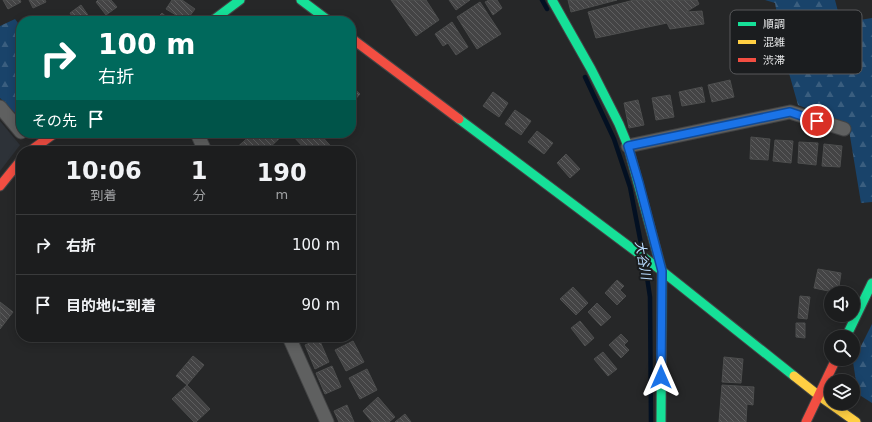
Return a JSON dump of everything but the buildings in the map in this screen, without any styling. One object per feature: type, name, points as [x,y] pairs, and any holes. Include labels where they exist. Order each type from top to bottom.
[{"type":"street","points":[[219,16],[240,0]]},
{"type":"street","points":[[301,0],[322,16]]},
{"type":"street","points":[[552,0],[591,69],[619,124],[628,146],[662,271],[661,422]]},
{"type":"street","points":[[356,42],[662,271],[818,395],[856,422]]},
{"type":"street","points":[[0,107],[16,127]]},
{"type":"street","points":[[628,146],[790,112],[844,130]]},
{"type":"street","points":[[36,146],[48,138]]},
{"type":"street","points":[[0,186],[16,166]]},
{"type":"street","points":[[849,330],[872,284]]},
{"type":"street","points":[[291,342],[327,422]]},
{"type":"street","points":[[806,422],[832,366]]},
{"type":"shaded area","points":[[0,121],[20,145],[16,146],[16,150],[0,171]]},
{"type":"green space","points":[[765,0],[835,0],[838,10],[776,10],[775,3]]},
{"type":"green space","points":[[872,18],[872,202],[861,203],[848,124],[798,105],[789,74],[862,74],[862,20]]},
{"type":"green space","points":[[15,19],[16,20],[16,114],[0,98],[0,26]]},
{"type":"green space","points":[[872,324],[872,403],[860,395],[860,374],[855,374],[854,366],[860,366],[860,348]]},
{"type":"waterway","name":"大谷川","points":[[542,0],[547,9]]},
{"type":"waterway","name":"大谷川","points":[[585,77],[614,139],[630,187],[642,249]]},
{"type":"waterway","name":"大谷川","points":[[645,264],[650,297],[651,422]]},
{"type":"traffic: fast","points":[[219,16],[240,0]]},
{"type":"traffic: fast","points":[[301,0],[322,16]]},
{"type":"traffic: fast","points":[[552,0],[591,69],[619,124],[628,146],[662,271],[661,422]]},
{"type":"traffic: fast","points":[[459,119],[662,271],[794,376]]},
{"type":"traffic: fast","points":[[849,330],[872,283]]},
{"type":"traffic: slow","points":[[794,376],[856,422]]},
{"type":"traffic: jam","points":[[356,42],[459,119]]},
{"type":"traffic: jam","points":[[37,146],[48,138]]},
{"type":"traffic: jam","points":[[0,186],[16,166]]},
{"type":"traffic: jam","points":[[806,422],[833,366]]},
{"type":"route","points":[[661,377],[662,271],[628,146],[790,112],[817,121]]}]
